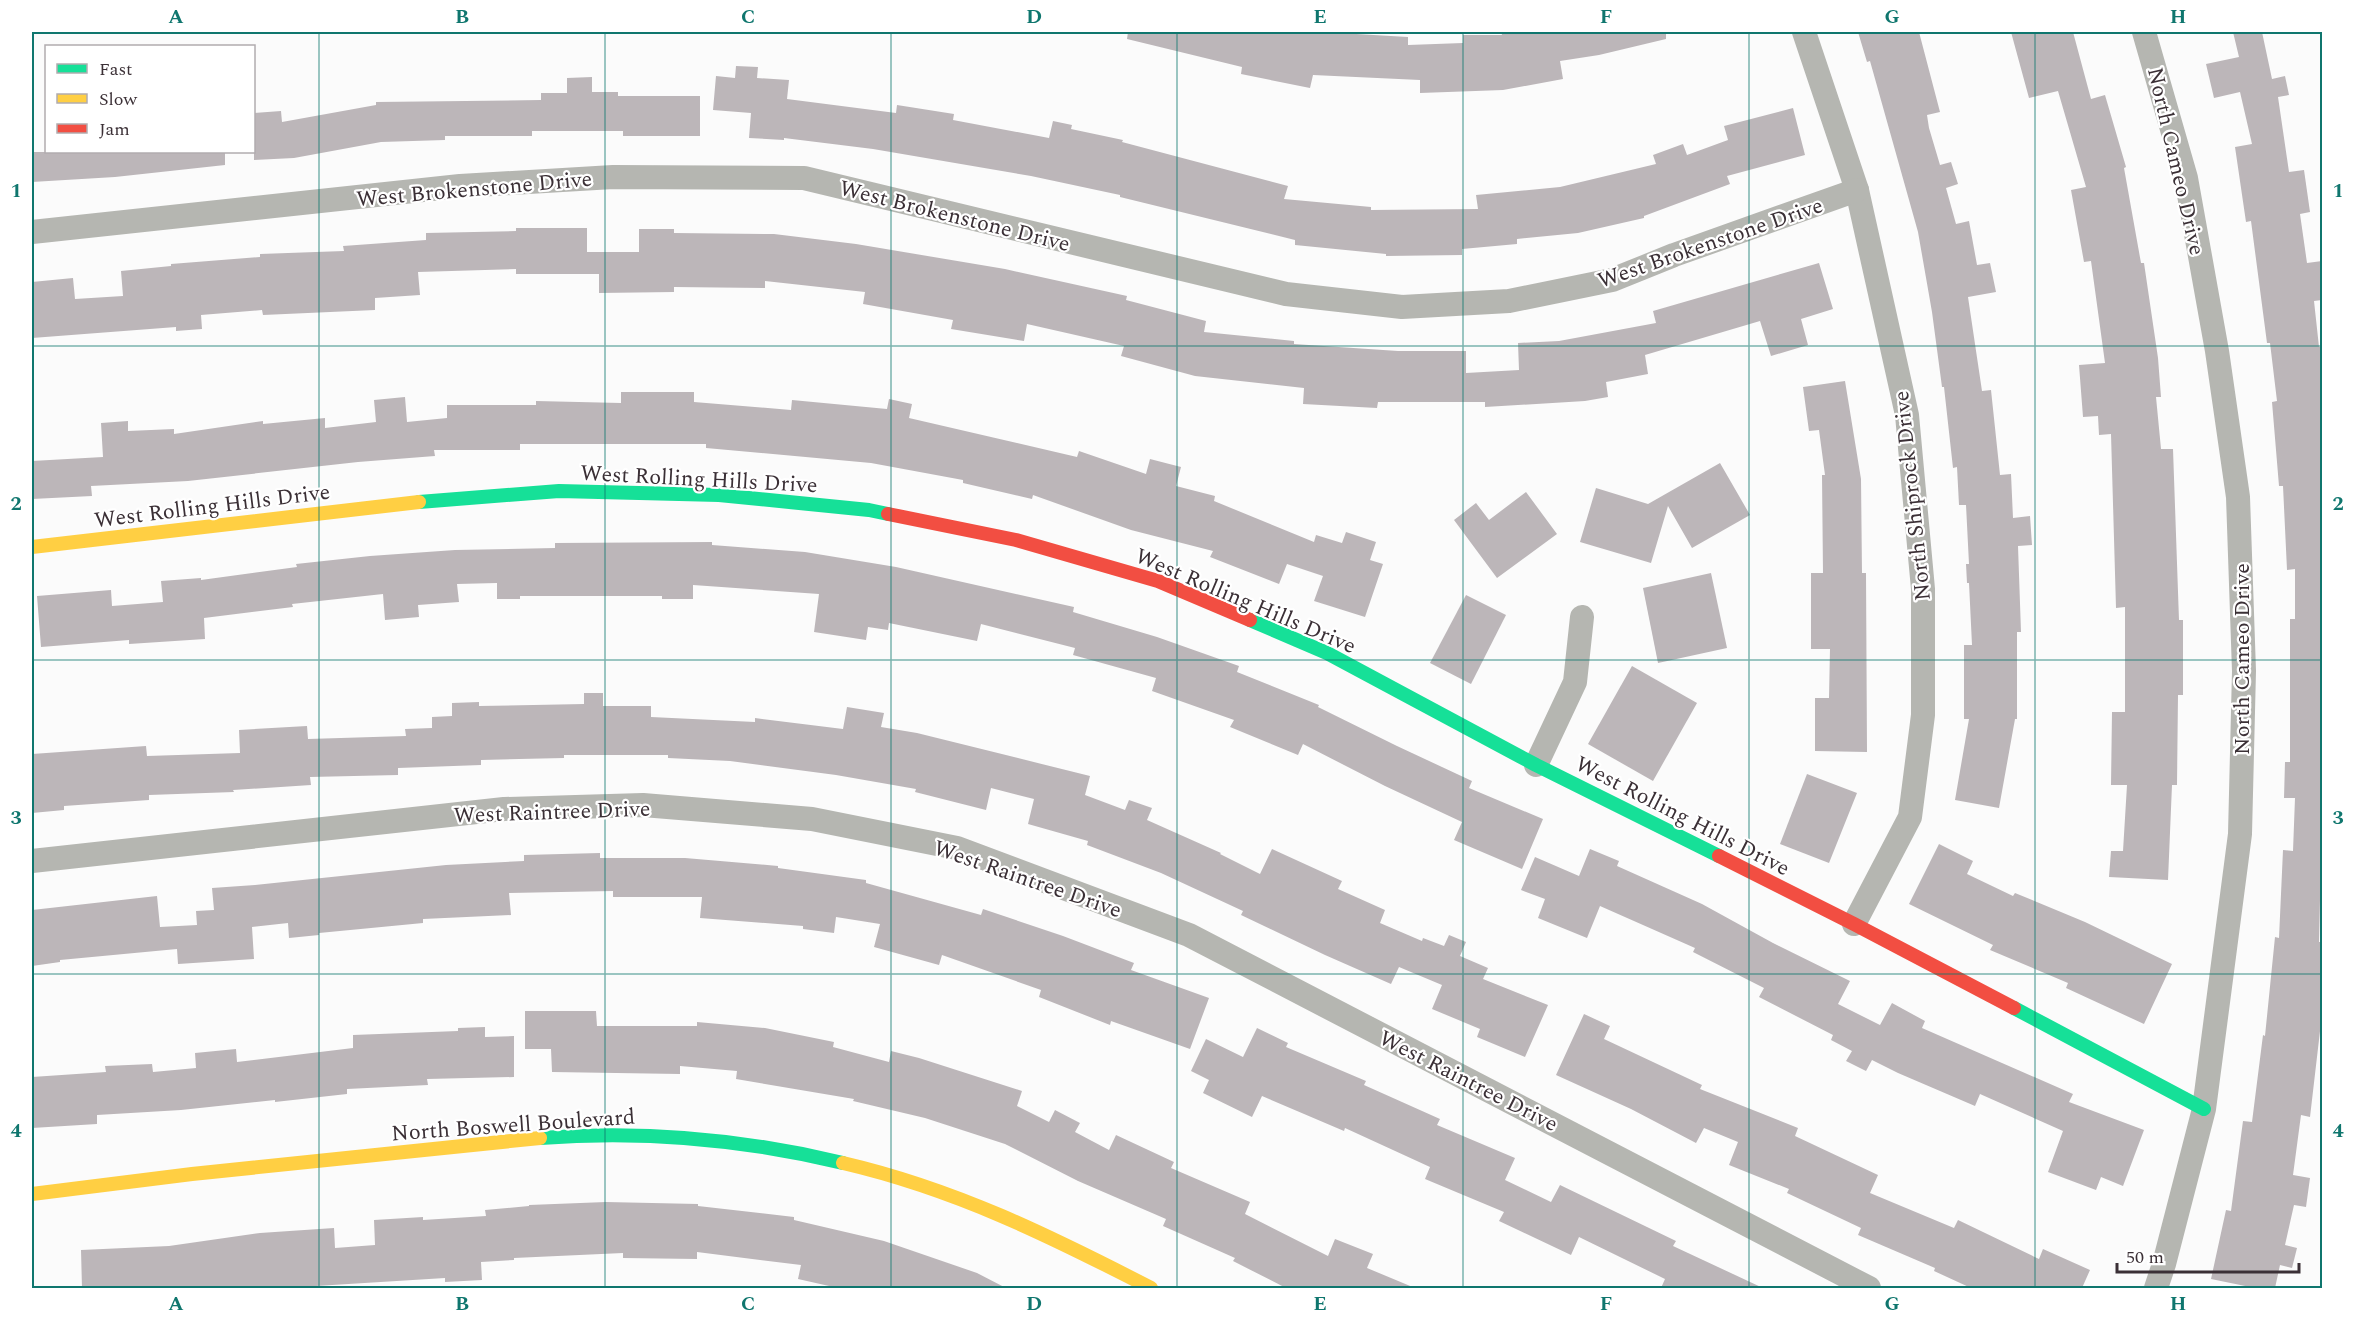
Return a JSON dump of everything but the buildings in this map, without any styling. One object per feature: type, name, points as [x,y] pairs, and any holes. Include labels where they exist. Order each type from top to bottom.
[{"type":"street","name":"North Shiprock Drive","points":[[1804,32],[1857,190],[1907,415],[1923,589],[1923,715],[1910,818],[1854,924]]},
{"type":"street","name":"North Cameo Drive","points":[[2144,32],[2186,178],[2217,351],[2238,497],[2244,671],[2240,834],[2204,1109],[2156,1288]]},
{"type":"street","name":"West Brokenstone Drive","points":[[32,232],[460,186],[613,177],[804,178],[1286,294],[1402,307],[1509,301],[1612,280],[1674,255],[1857,190]]},
{"type":"street","name":"West Rolling Hills Drive","points":[[32,547],[417,502],[559,491],[719,495],[869,510],[1016,540],[1158,581],[1327,653],[1536,765],[1854,924],[2204,1109]]},
{"type":"street","points":[[1536,765],[1575,682],[1582,616]]},
{"type":"street","name":"West Raintree Drive","points":[[32,861],[504,809],[643,805],[812,819],[957,848],[1189,935],[1869,1288]]},
{"type":"street","name":"North Boswell Boulevard","points":[[32,1194],[517,1140],[628,1134],[681,1137],[743,1143],[796,1152],[864,1167],[944,1192],[1022,1223],[1143,1287]]},
{"type":"traffic: fast","points":[[419,502],[559,491],[719,495],[869,510],[888,514]]},
{"type":"traffic: fast","points":[[1250,620],[1327,653],[1536,765],[1719,856]]},
{"type":"traffic: fast","points":[[2014,1008],[2204,1109]]},
{"type":"traffic: fast","points":[[540,1138],[617,1135],[693,1138],[768,1148],[843,1163]]},
{"type":"traffic: slow","points":[[32,547],[419,502]]},
{"type":"traffic: slow","points":[[32,1194],[192,1174],[540,1138]]},
{"type":"traffic: slow","points":[[843,1163],[924,1186],[963,1200],[1039,1232],[1151,1288]]},
{"type":"traffic: jam","points":[[888,514],[1016,540],[1158,581],[1250,620]]},
{"type":"traffic: jam","points":[[1719,856],[2014,1008]]}]
